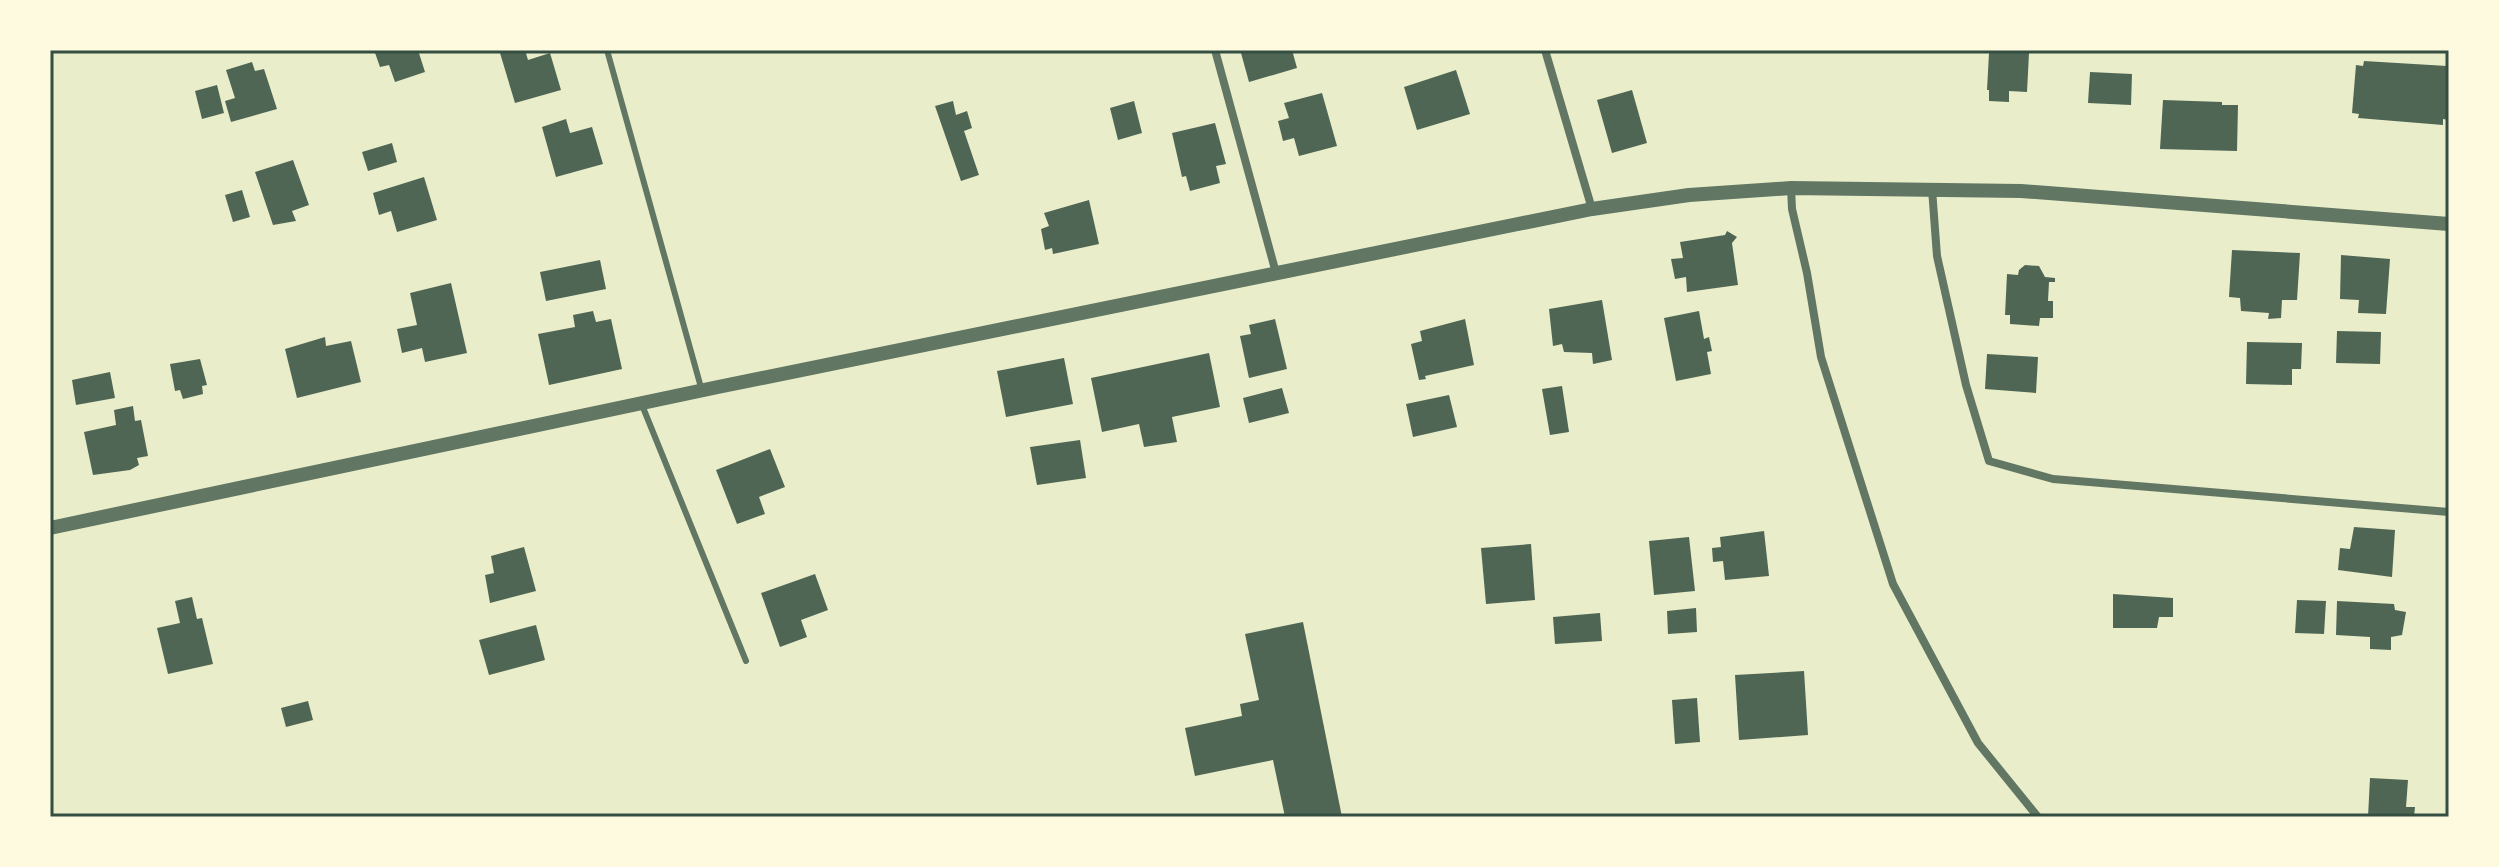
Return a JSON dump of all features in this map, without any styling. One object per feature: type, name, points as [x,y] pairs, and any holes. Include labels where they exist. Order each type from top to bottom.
[{"type":"street","points":[[1215,50],[1276,273]]},
{"type":"street","points":[[1545,50],[1592,209]]},
{"type":"street","points":[[1791,188],[1792,209],[1807,273],[1821,357],[1893,584],[1978,743],[2038,817]]},
{"type":"street","points":[[50,528],[1276,273],[1592,209],[1689,195],[1791,188],[2021,191],[2449,224]]},
{"type":"street","points":[[1932,189],[1937,256],[1966,385],[1989,461],[2053,479],[2449,512]]},
{"type":"lane","points":[[607,50],[702,391]]},
{"type":"lane","points":[[641,403],[746,661]]},
{"type":"building","points":[[374,50],[418,50],[425,72],[395,82],[389,65],[380,67]]},
{"type":"building","points":[[525,50],[528,60],[550,53],[561,90],[515,103],[500,53]]},
{"type":"building","points":[[1250,50],[1292,50],[1297,68],[1249,82],[1241,53]]},
{"type":"building","points":[[1989,53],[2029,53],[2027,92],[2009,91],[2009,102],[1989,101]]},
{"type":"building","points":[[2364,61],[2447,66],[2449,120],[2443,119],[2443,125],[2358,118],[2359,114],[2352,113],[2356,65],[2363,66]]},
{"type":"building","points":[[252,62],[255,71],[264,69],[277,109],[231,122],[225,101],[235,98],[226,70]]},
{"type":"building","points":[[1456,70],[1470,114],[1417,130],[1404,87]]},
{"type":"building","points":[[2090,72],[2132,74],[2131,105],[2088,103]]},
{"type":"building","points":[[217,85],[224,113],[202,119],[195,91]]},
{"type":"building","points":[[1632,90],[1647,143],[1612,153],[1597,100]]},
{"type":"building","points":[[1322,93],[1337,146],[1299,156],[1294,138],[1283,141],[1278,121],[1289,118],[1284,103]]},
{"type":"building","points":[[2163,100],[2238,105],[2237,151],[2160,149]]},
{"type":"building","points":[[953,101],[956,115],[967,111],[972,128],[964,131],[979,175],[961,181],[935,106]]},
{"type":"building","points":[[1134,101],[1142,133],[1118,140],[1110,108]]},
{"type":"building","points":[[566,119],[570,133],[592,127],[603,164],[556,177],[542,127]]},
{"type":"building","points":[[1215,123],[1226,164],[1216,166],[1220,183],[1190,191],[1186,176],[1182,177],[1172,133]]},
{"type":"building","points":[[392,143],[397,162],[368,171],[362,152]]},
{"type":"building","points":[[293,160],[309,205],[292,211],[296,221],[273,225],[255,172]]},
{"type":"building","points":[[424,177],[437,220],[397,232],[391,211],[379,215],[373,193]]},
{"type":"building","points":[[242,190],[250,217],[233,222],[225,195]]},
{"type":"building","points":[[1089,200],[1099,244],[1053,254],[1052,248],[1045,250],[1041,229],[1049,226],[1044,213]]},
{"type":"building","points":[[1727,231],[1737,237],[1732,243],[1738,285],[1687,292],[1686,277],[1675,279],[1671,259],[1683,258],[1680,242],[1725,235]]},
{"type":"building","points":[[2232,250],[2300,253],[2297,300],[2282,300],[2281,318],[2268,319],[2269,313],[2241,311],[2240,298],[2229,297]]},
{"type":"building","points":[[2341,255],[2390,259],[2386,314],[2358,313],[2359,300],[2340,299]]},
{"type":"building","points":[[600,260],[606,289],[546,301],[540,272]]},
{"type":"building","points":[[2025,265],[2039,266],[2045,277],[2055,278],[2055,282],[2049,282],[2048,301],[2053,301],[2053,318],[2040,318],[2039,326],[2010,324],[2010,315],[2005,315],[2007,274],[2018,275]]},
{"type":"building","points":[[451,283],[467,353],[425,362],[422,348],[402,353],[397,329],[417,325],[410,293]]},
{"type":"building","points":[[1602,300],[1612,360],[1593,364],[1592,353],[1564,352],[1562,344],[1553,346],[1549,309]]},
{"type":"building","points":[[593,311],[596,322],[611,319],[622,369],[549,385],[538,334],[575,327],[573,315]]},
{"type":"building","points":[[1699,311],[1704,339],[1709,337],[1712,351],[1707,352],[1711,374],[1676,381],[1664,318]]},
{"type":"building","points":[[1275,319],[1287,369],[1249,378],[1240,336],[1251,334],[1249,325]]},
{"type":"building","points":[[1465,319],[1474,365],[1419,380],[1411,344],[1422,341],[1420,331]]},
{"type":"building","points":[[2337,331],[2381,332],[2380,364],[2336,363]]},
{"type":"building","points":[[325,337],[326,346],[351,341],[361,382],[297,398],[285,349]]},
{"type":"building","points":[[2247,342],[2302,343],[2301,369],[2292,369],[2292,385],[2246,384]]},
{"type":"building","points":[[1209,353],[1220,407],[1172,417],[1177,442],[1144,447],[1139,424],[1102,432],[1091,378]]},
{"type":"building","points":[[1987,354],[2038,357],[2036,393],[1985,389]]},
{"type":"building","points":[[1064,358],[1073,404],[1006,417],[997,371]]},
{"type":"building","points":[[200,359],[207,385],[202,386],[203,394],[183,399],[180,390],[175,391],[170,364]]},
{"type":"building","points":[[110,372],[115,398],[76,405],[72,380]]},
{"type":"building","points":[[1562,386],[1569,432],[1550,435],[1542,389]]},
{"type":"building","points":[[1282,388],[1289,413],[1249,423],[1243,398]]},
{"type":"building","points":[[1449,395],[1457,427],[1413,437],[1406,404]]},
{"type":"building","points":[[133,406],[135,421],[141,420],[148,456],[137,458],[139,465],[130,470],[93,475],[84,432],[116,425],[114,410]]},
{"type":"building","points":[[1080,440],[1086,478],[1037,485],[1030,447]]},
{"type":"building","points":[[770,449],[785,487],[759,497],[765,514],[737,524],[716,470]]},
{"type":"building","points":[[2354,527],[2395,530],[2392,577],[2338,570],[2340,548],[2350,549]]},
{"type":"building","points":[[1764,531],[1769,576],[1725,580],[1723,561],[1713,562],[1712,548],[1721,547],[1720,537]]},
{"type":"building","points":[[1689,537],[1695,591],[1654,595],[1649,541]]},
{"type":"building","points":[[1531,544],[1535,600],[1486,604],[1481,548]]},
{"type":"building","points":[[524,547],[536,591],[490,603],[485,575],[494,573],[491,556]]},
{"type":"building","points":[[815,574],[828,610],[801,620],[807,637],[780,647],[761,593]]},
{"type":"building","points":[[2113,594],[2173,598],[2173,617],[2159,617],[2157,628],[2113,628]]},
{"type":"building","points":[[192,597],[197,619],[202,618],[213,664],[168,674],[157,628],[180,623],[175,601]]},
{"type":"building","points":[[2297,600],[2326,601],[2324,634],[2295,633]]},
{"type":"building","points":[[2337,601],[2394,604],[2395,610],[2406,612],[2402,635],[2391,637],[2391,650],[2370,649],[2370,637],[2336,635]]},
{"type":"building","points":[[1696,608],[1697,632],[1668,634],[1667,611]]},
{"type":"building","points":[[1600,613],[1602,641],[1555,644],[1553,617]]},
{"type":"building","points":[[1303,622],[1342,817],[1285,817],[1273,760],[1195,776],[1185,728],[1242,716],[1240,704],[1259,700],[1245,634]]},
{"type":"building","points":[[536,625],[545,660],[489,675],[479,640]]},
{"type":"building","points":[[1804,671],[1808,735],[1739,740],[1735,675]]},
{"type":"building","points":[[1697,698],[1700,742],[1675,744],[1672,700]]},
{"type":"building","points":[[308,701],[313,720],[286,727],[281,708]]},
{"type":"building","points":[[2370,778],[2408,780],[2406,807],[2415,807],[2414,817],[2368,817]]}]
